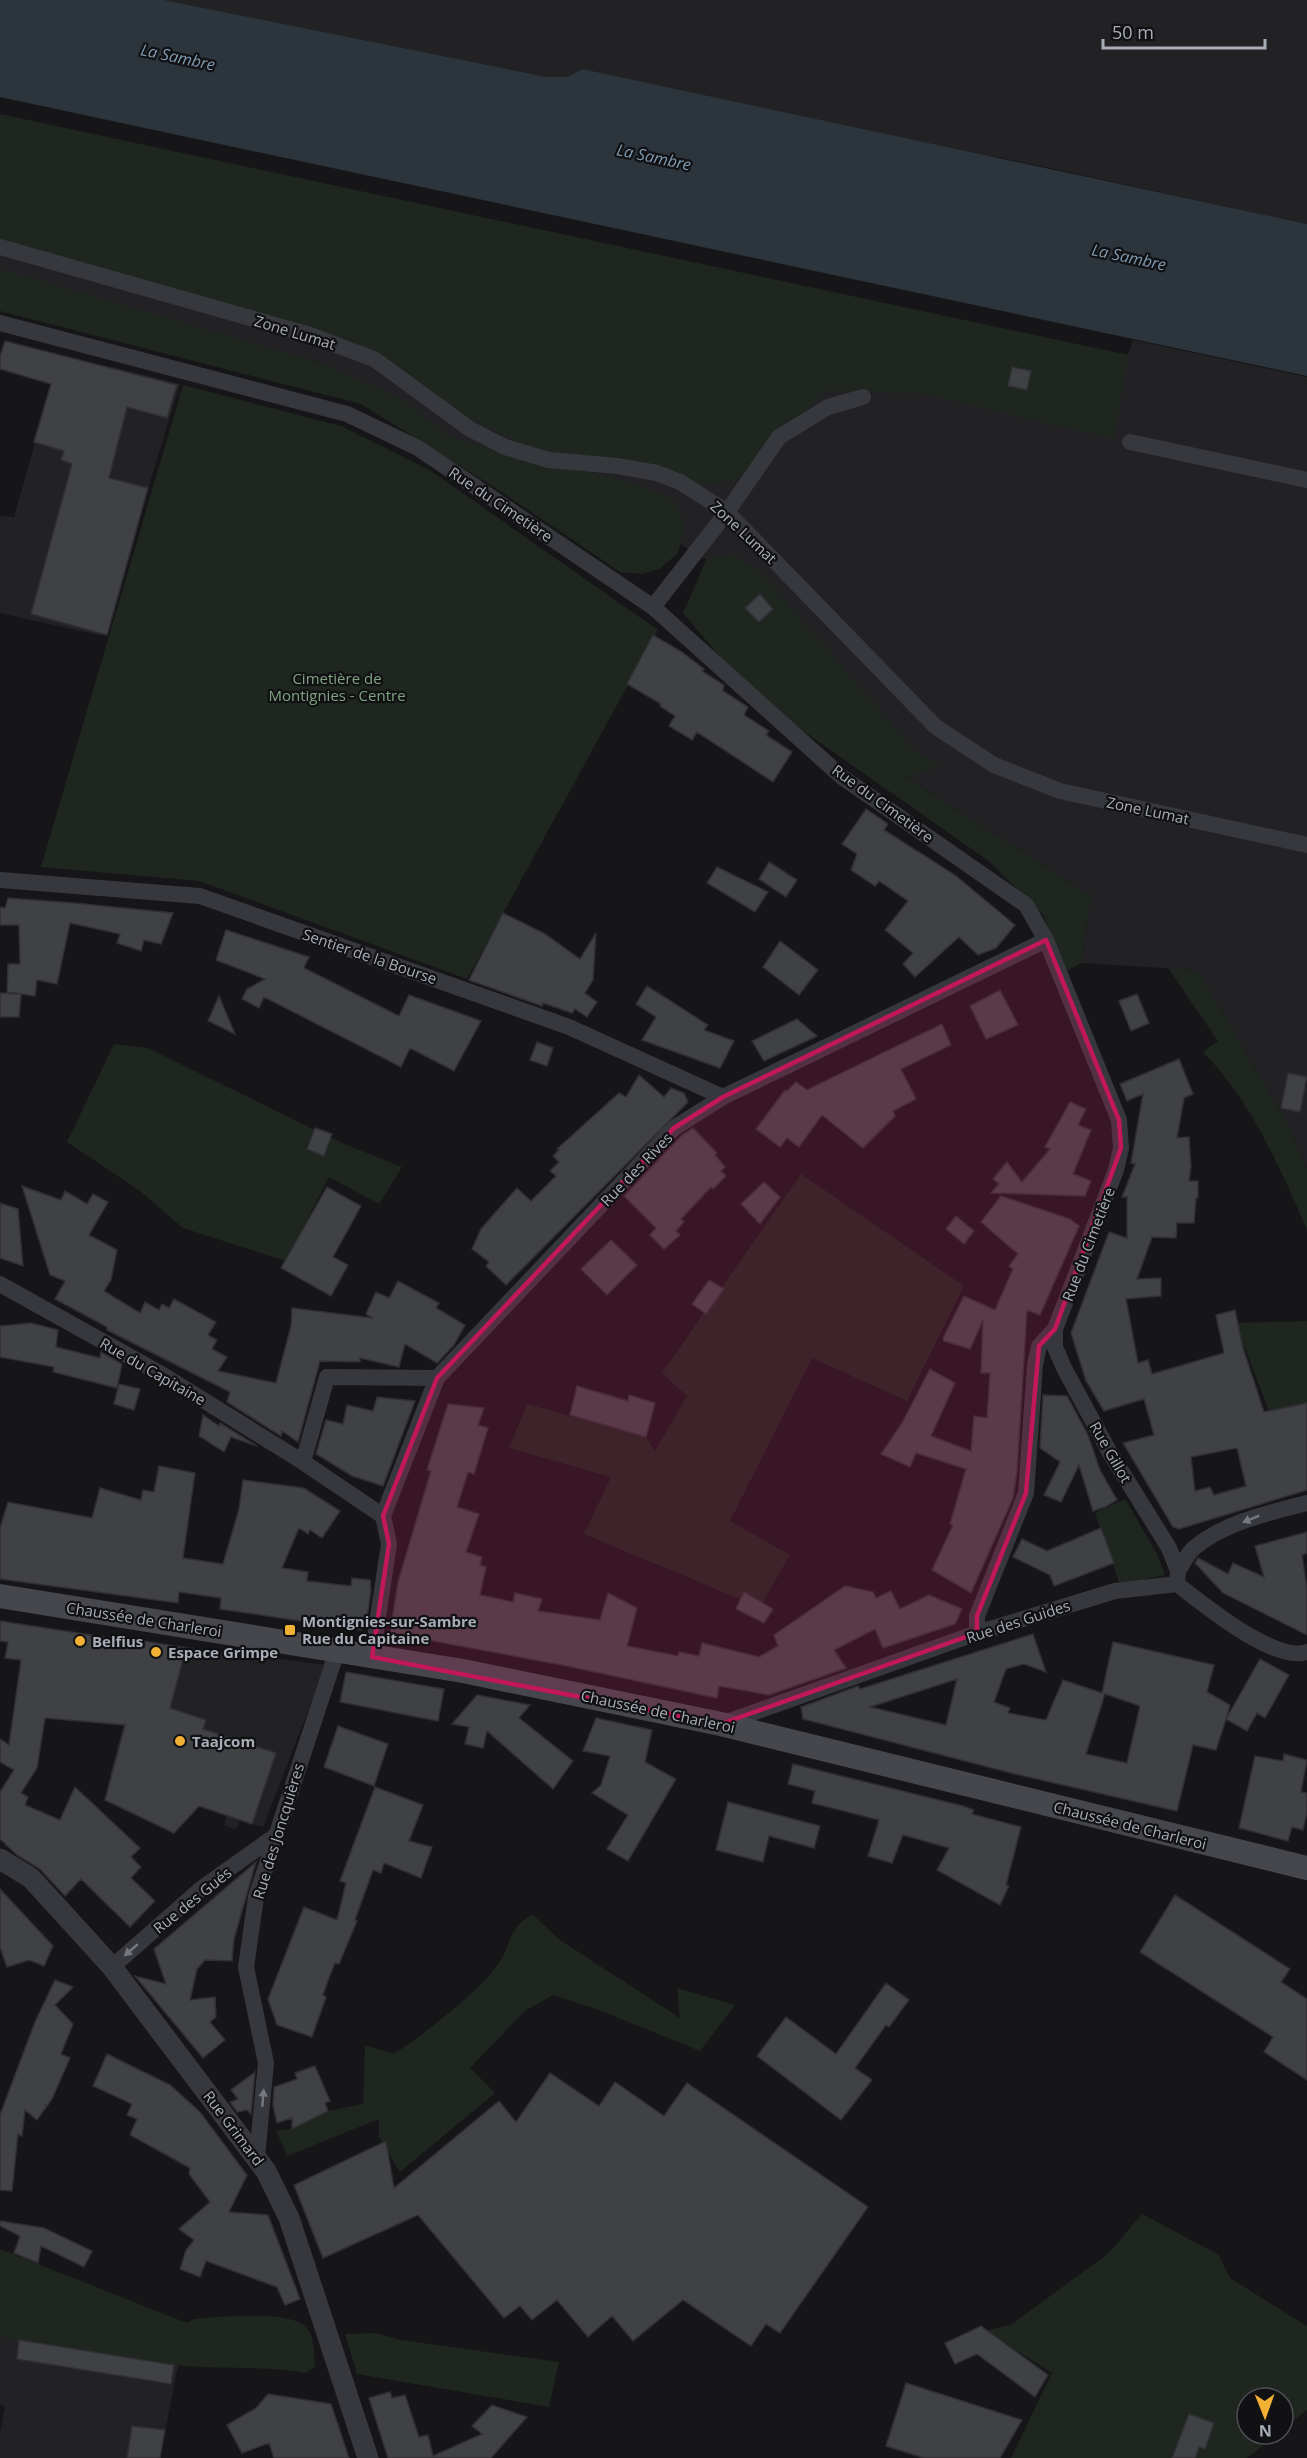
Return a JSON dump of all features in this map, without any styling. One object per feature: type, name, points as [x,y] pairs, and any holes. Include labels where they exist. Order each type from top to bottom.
[{"type":"main road","name":"Chaussée de Charleroi","points":[[0,1596],[463,1671],[721,1724],[1307,1868]]},
{"type":"street","name":"Zone Lumat","points":[[0,247],[310,335],[374,359],[470,429],[505,447],[549,460],[617,465],[657,473],[680,482],[727,512],[928,719],[994,765],[1060,791],[1307,845]]},
{"type":"street","name":"Rue du Cimetière","points":[[0,323],[347,414],[418,448],[653,607],[842,777],[1026,905],[1046,940],[1119,1120],[1121,1134],[1116,1170],[1056,1329],[1040,1346],[1035,1365],[1026,1493],[976,1616],[977,1633]]},
{"type":"street","points":[[653,607],[727,512],[779,437],[828,407],[862,397]]},
{"type":"street","points":[[1130,442],[1307,480]]},
{"type":"street","name":"Sentier de la Bourse","points":[[0,880],[200,896],[569,1027],[723,1097]]},
{"type":"street","name":"Rue des Rives","points":[[382,1516],[437,1378],[674,1128],[723,1097],[1046,940]]},
{"type":"street","name":"Rue du Capitaine","points":[[0,1284],[164,1375],[303,1462],[382,1516]]},
{"type":"street","name":"Rue Gillot","points":[[1056,1329],[1055,1347],[1064,1368],[1110,1453],[1169,1548],[1177,1578]]},
{"type":"street","points":[[303,1462],[327,1377],[437,1378]]},
{"type":"street","points":[[1304,1656],[1273,1647],[1213,1612],[1177,1578],[1192,1549],[1212,1536],[1256,1517],[1307,1503]]},
{"type":"street","points":[[372,1657],[388,1544],[382,1516]]},
{"type":"street","name":"Rue des Guides","points":[[721,1724],[977,1633],[1115,1591],[1177,1578]]},
{"type":"street","name":"Rue des Joncquières","points":[[257,2157],[266,2063],[246,1967],[256,1897],[337,1651]]},
{"type":"street","name":"Rue des Gués","points":[[112,1967],[202,1888],[275,1836]]},
{"type":"street","name":"Rue Grimard","points":[[0,1859],[31,1878],[112,1967],[257,2157],[289,2218],[368,2458]]},
{"type":"highlighted area","points":[[1046,940],[1119,1120],[1121,1148],[1055,1329],[1039,1346],[1026,1493],[977,1616],[977,1633],[721,1724],[372,1657],[389,1544],[383,1516],[437,1378],[674,1128],[723,1097]]},
{"type":"shaded area","points":[[164,0],[1307,0],[1307,224],[1017,161],[568,77],[547,77]]},
{"type":"shaded area","points":[[0,119],[1128,355],[1133,340],[1307,377],[1307,1168],[1286,1121],[1197,970],[1081,963],[1091,896],[905,776],[692,593],[706,559],[694,554],[663,531],[627,554],[324,364],[0,272]]},
{"type":"shaded area","points":[[112,367],[180,384],[103,636],[0,613],[0,516],[14,517],[35,443],[72,453],[107,388]]},
{"type":"shaded area","points":[[142,1641],[326,1665],[263,1827],[240,1820],[236,1830],[224,1825],[227,1815],[110,1775],[139,1670]]},
{"type":"shaded area","points":[[0,2337],[178,2365],[160,2458],[0,2458],[0,2432],[5,2406],[0,2404]]},
{"type":"green space","points":[[0,114],[1128,355],[1114,439],[925,394],[827,390],[738,480],[708,484],[527,446],[471,419],[408,374],[352,340],[0,246]]},
{"type":"green space","points":[[0,269],[324,364],[401,399],[452,438],[632,483],[674,499],[685,525],[678,553],[660,569],[642,574],[620,572],[500,491],[361,404],[0,311]]},
{"type":"green space","name":"Cimetière de Montignies - Centre","points":[[183,385],[341,426],[431,471],[658,630],[467,979],[199,881],[41,867]]},
{"type":"green space","points":[[734,554],[763,575],[914,750],[939,767],[906,777],[1091,896],[1081,963],[1063,973],[1044,916],[990,862],[752,695],[683,613],[707,559]]},
{"type":"green space","points":[[1168,968],[1197,970],[1286,1121],[1307,1168],[1307,1230],[1275,1159],[1250,1113],[1220,1071],[1203,1052],[1218,1041]]},
{"type":"green space","points":[[114,1044],[148,1048],[342,1143],[402,1167],[379,1204],[329,1177],[286,1261],[183,1228],[140,1191],[67,1142]]},
{"type":"green space","points":[[801,1174],[964,1286],[907,1401],[812,1358],[730,1521],[790,1555],[762,1603],[742,1600],[584,1534],[611,1477],[509,1448],[527,1404],[646,1437],[655,1451],[687,1396],[662,1373]]},
{"type":"green space","points":[[1307,1321],[1307,1404],[1269,1411],[1245,1348],[1227,1323]]},
{"type":"green space","points":[[1125,1499],[1158,1556],[1165,1575],[1120,1585],[1095,1513]]},
{"type":"green space","points":[[532,1914],[560,1940],[680,2018],[677,1988],[735,2005],[700,2051],[599,2010],[553,1995],[525,2011],[470,2068],[495,2093],[400,2172],[379,2137],[379,2119],[287,2156],[276,2130],[293,2129],[328,2111],[363,2104],[365,2045],[394,2054],[420,2036],[466,1999],[491,1974],[504,1955],[514,1931],[523,1920]]},
{"type":"green space","points":[[1142,2214],[1219,2255],[1230,2278],[1307,2326],[1307,2410],[1295,2420],[1295,2386],[1235,2386],[1235,2446],[1262,2446],[1247,2458],[1011,2458],[1052,2373],[986,2331],[1012,2324],[1109,2253]]},
{"type":"green space","points":[[0,2249],[187,2323],[194,2319],[252,2316],[268,2316],[296,2321],[305,2326],[311,2334],[315,2366],[306,2373],[274,2369],[178,2365],[0,2337]]},
{"type":"green space","points":[[376,2333],[401,2340],[559,2362],[549,2407],[357,2374],[345,2334]]},
{"type":"water","name":"La Sambre","points":[[0,0],[164,0],[547,77],[568,77],[582,69],[1307,224],[1307,376],[0,97]]},
{"type":"building","points":[[5,341],[177,385],[167,418],[127,407],[109,478],[148,488],[107,635],[31,614],[72,464],[61,460],[64,451],[34,442],[51,384],[0,369],[0,356]]},
{"type":"building","points":[[1012,367],[1031,371],[1027,390],[1008,386]]},
{"type":"building","points":[[760,594],[773,609],[759,622],[745,608]]},
{"type":"building","points":[[653,635],[682,652],[704,669],[702,671],[724,685],[723,691],[748,707],[744,715],[769,731],[766,735],[792,752],[773,782],[697,732],[692,740],[669,726],[675,716],[660,706],[661,704],[627,684]]},
{"type":"building","points":[[866,809],[888,824],[884,830],[955,875],[1015,925],[996,948],[978,955],[959,937],[915,977],[903,964],[913,953],[885,930],[908,901],[879,881],[875,886],[851,870],[857,854],[842,844]]},
{"type":"building","points":[[769,862],[797,880],[786,897],[759,879]]},
{"type":"building","points":[[717,867],[768,892],[755,912],[707,883]]},
{"type":"building","points":[[8,898],[173,913],[161,944],[144,940],[141,951],[117,943],[120,934],[70,923],[57,984],[37,980],[35,996],[7,992],[8,964],[20,964],[19,925],[0,925],[0,907],[5,908]]},
{"type":"building","points":[[503,913],[545,934],[580,959],[596,933],[593,980],[585,993],[597,1002],[587,1017],[575,1009],[572,1013],[543,1003],[542,1006],[469,980]]},
{"type":"building","points":[[226,930],[309,957],[304,968],[399,1016],[409,995],[481,1021],[454,1071],[410,1048],[401,1067],[264,997],[259,1008],[242,999],[247,989],[265,979],[216,960]]},
{"type":"building","points":[[780,941],[818,970],[799,995],[763,967]]},
{"type":"building","points":[[647,986],[708,1025],[704,1030],[734,1041],[720,1068],[642,1040],[656,1017],[636,1004]]},
{"type":"building","points":[[1000,990],[1018,1025],[986,1039],[970,1006]]},
{"type":"building","points":[[0,993],[21,994],[19,1017],[0,1017]]},
{"type":"building","points":[[1137,994],[1149,1023],[1131,1031],[1119,1001]]},
{"type":"building","points":[[219,996],[235,1034],[208,1021]]},
{"type":"building","points":[[797,1019],[817,1036],[764,1061],[752,1041]]},
{"type":"building","points":[[942,1024],[951,1045],[901,1069],[916,1099],[893,1111],[895,1116],[863,1148],[822,1115],[799,1147],[787,1138],[780,1147],[756,1129],[785,1090],[787,1091],[796,1082],[807,1090]]},
{"type":"building","points":[[537,1042],[553,1048],[547,1066],[530,1060]]},
{"type":"building","points":[[1179,1059],[1193,1094],[1184,1098],[1177,1138],[1189,1137],[1191,1167],[1189,1181],[1198,1181],[1194,1223],[1177,1223],[1176,1238],[1152,1237],[1137,1279],[1161,1278],[1161,1296],[1126,1299],[1138,1363],[1148,1360],[1152,1374],[1224,1353],[1216,1315],[1235,1310],[1243,1348],[1264,1412],[1307,1403],[1307,1490],[1179,1529],[1173,1527],[1123,1443],[1154,1435],[1144,1399],[1104,1411],[1086,1381],[1071,1333],[1109,1232],[1127,1238],[1127,1197],[1122,1197],[1135,1164],[1131,1163],[1143,1094],[1127,1101],[1120,1084]],"holes":[[[1237,1448],[1246,1486],[1214,1495],[1210,1487],[1195,1491],[1191,1457]]]},
{"type":"building","points":[[1288,1073],[1307,1077],[1300,1112],[1281,1108]]},
{"type":"building","points":[[639,1075],[664,1097],[671,1088],[684,1093],[688,1102],[506,1285],[486,1266],[489,1262],[472,1249],[481,1229],[517,1188],[531,1201],[556,1176],[550,1171],[559,1162],[553,1156],[559,1150],[557,1149],[619,1093],[626,1097]]},
{"type":"building","points":[[1070,1102],[1086,1109],[1078,1125],[1091,1130],[1073,1174],[1091,1181],[1085,1196],[991,1193],[999,1184],[993,1179],[1007,1162],[1022,1182],[1050,1149],[1045,1147]]},
{"type":"building","points":[[315,1128],[332,1134],[324,1156],[307,1149]]},
{"type":"building","points":[[693,1128],[717,1153],[715,1155],[725,1167],[721,1171],[726,1176],[713,1189],[711,1187],[681,1219],[684,1222],[676,1231],[680,1235],[664,1249],[650,1235],[656,1228],[624,1196],[681,1136]]},
{"type":"building","points":[[764,1182],[780,1197],[760,1224],[741,1204]]},
{"type":"building","points":[[22,1186],[61,1200],[65,1191],[87,1204],[93,1194],[108,1202],[89,1235],[117,1250],[111,1280],[104,1291],[140,1313],[145,1302],[159,1310],[162,1304],[169,1308],[174,1299],[216,1322],[208,1335],[217,1340],[212,1349],[227,1357],[218,1371],[276,1383],[291,1326],[292,1308],[373,1318],[366,1314],[376,1292],[389,1298],[398,1281],[439,1303],[436,1308],[465,1325],[454,1345],[437,1363],[405,1344],[399,1367],[360,1358],[360,1362],[320,1361],[298,1442],[282,1431],[281,1436],[227,1402],[230,1392],[107,1330],[107,1327],[55,1299],[65,1281],[50,1275]]},
{"type":"building","points":[[327,1187],[361,1206],[333,1257],[348,1265],[331,1296],[281,1268]]},
{"type":"building","points":[[1001,1196],[1070,1219],[1079,1226],[1040,1315],[1027,1310],[1017,1471],[1013,1498],[971,1593],[932,1570],[953,1525],[950,1524],[966,1469],[916,1453],[910,1467],[881,1454],[902,1423],[930,1369],[955,1383],[931,1436],[971,1451],[974,1416],[987,1418],[990,1373],[981,1373],[983,1320],[970,1349],[944,1341],[943,1338],[964,1296],[995,1310],[1013,1269],[1009,1266],[1018,1254],[981,1222]]},
{"type":"building","points":[[0,1203],[18,1209],[23,1266],[0,1258]]},
{"type":"building","points":[[956,1216],[974,1231],[964,1244],[946,1229]]},
{"type":"building","points":[[611,1240],[637,1265],[607,1295],[581,1269]]},
{"type":"building","points":[[709,1280],[724,1289],[706,1314],[692,1304]]},
{"type":"building","points":[[31,1323],[58,1330],[56,1347],[100,1358],[101,1352],[122,1364],[117,1388],[53,1372],[54,1367],[0,1357],[0,1326]]},
{"type":"building","points":[[119,1384],[140,1389],[134,1410],[114,1404]]},
{"type":"building","points":[[577,1386],[628,1401],[629,1395],[655,1403],[646,1437],[570,1415]]},
{"type":"building","points":[[1043,1395],[1067,1396],[1088,1435],[1100,1470],[1117,1500],[1093,1511],[1079,1465],[1061,1502],[1044,1495],[1060,1462],[1040,1448]]},
{"type":"building","points":[[377,1397],[415,1401],[383,1486],[352,1476],[316,1454],[326,1420],[343,1424],[347,1405],[373,1411]]},
{"type":"building","points":[[448,1404],[484,1408],[478,1425],[488,1428],[474,1474],[468,1472],[457,1507],[479,1514],[466,1552],[482,1557],[480,1565],[486,1567],[480,1595],[513,1602],[515,1593],[542,1599],[538,1611],[600,1620],[608,1593],[637,1608],[627,1646],[678,1656],[679,1652],[699,1656],[702,1643],[759,1657],[778,1646],[774,1635],[845,1586],[873,1592],[876,1598],[891,1591],[900,1609],[929,1595],[962,1609],[955,1624],[883,1648],[875,1629],[834,1650],[846,1668],[769,1695],[719,1686],[717,1698],[562,1665],[390,1633],[398,1582],[431,1471],[427,1470]]},
{"type":"building","points":[[203,1415],[257,1446],[231,1437],[224,1452],[199,1436]]},
{"type":"building","points":[[159,1466],[195,1473],[183,1558],[223,1564],[239,1509],[243,1480],[304,1488],[340,1511],[322,1538],[310,1530],[308,1534],[299,1528],[282,1568],[308,1572],[307,1581],[351,1586],[352,1578],[370,1580],[371,1590],[366,1625],[361,1630],[220,1609],[221,1598],[179,1592],[178,1603],[0,1579],[0,1528],[8,1502],[92,1518],[100,1488],[141,1500],[143,1490],[154,1492]]},
{"type":"building","points":[[1101,1528],[1114,1563],[1054,1586],[1050,1575],[1013,1557],[1022,1539],[1047,1551]]},
{"type":"building","points":[[1307,1532],[1307,1553],[1302,1555],[1307,1589],[1307,1635],[1223,1593],[1195,1563],[1198,1558],[1228,1574],[1233,1563],[1264,1577],[1255,1546]]},
{"type":"building","points":[[744,1592],[773,1609],[764,1623],[736,1609]]},
{"type":"building","points":[[0,1621],[111,1638],[110,1643],[144,1648],[145,1641],[186,1648],[170,1708],[206,1720],[203,1729],[276,1753],[252,1824],[199,1806],[174,1833],[105,1800],[125,1725],[45,1718],[37,1768],[21,1793],[28,1797],[25,1805],[60,1820],[75,1787],[140,1848],[131,1857],[141,1867],[131,1878],[155,1901],[130,1927],[81,1879],[65,1896],[40,1869],[17,1855],[0,1839],[0,1792],[14,1770],[0,1762],[0,1739],[9,1745],[21,1660],[5,1658],[8,1642],[0,1641]]},
{"type":"building","points":[[1033,1634],[1046,1672],[1024,1664],[1006,1669],[994,1702],[1010,1708],[1008,1713],[1046,1720],[1063,1680],[1102,1693],[1113,1642],[1214,1665],[1207,1692],[1230,1705],[1216,1750],[1193,1745],[1177,1811],[1015,1774],[803,1719],[801,1707],[858,1686],[860,1689]],"holes":[[[957,1679],[946,1725],[870,1707]],[[1105,1694],[1140,1706],[1127,1763],[1086,1754]]]},
{"type":"building","points":[[1260,1659],[1289,1675],[1265,1718],[1257,1713],[1247,1731],[1226,1719]]},
{"type":"building","points":[[346,1672],[444,1689],[438,1721],[340,1702]]},
{"type":"building","points":[[477,1695],[530,1705],[519,1718],[573,1761],[553,1789],[487,1731],[483,1748],[465,1744],[469,1727],[452,1724]]},
{"type":"building","points":[[596,1718],[652,1730],[645,1762],[676,1779],[628,1861],[607,1849],[628,1815],[592,1793],[601,1785],[610,1756],[583,1751]]},
{"type":"building","points":[[338,1726],[388,1744],[374,1786],[324,1767]]},
{"type":"building","points":[[1284,1754],[1307,1760],[1301,1792],[1307,1793],[1307,1813],[1303,1830],[1292,1827],[1288,1841],[1239,1828],[1255,1756],[1283,1761]]},
{"type":"building","points":[[793,1764],[963,1806],[974,1810],[972,1814],[1021,1827],[1006,1885],[1009,1886],[1000,1905],[937,1870],[949,1848],[903,1835],[892,1863],[868,1856],[879,1820],[812,1803],[815,1791],[788,1784]]},
{"type":"building","points":[[375,1787],[423,1805],[409,1841],[432,1847],[421,1878],[384,1863],[381,1873],[373,1870],[355,1920],[357,1921],[339,1964],[335,1963],[329,1978],[323,1995],[326,1997],[312,2037],[277,2025],[268,1999],[304,1907],[337,1920],[346,1883],[340,1881]]},
{"type":"building","points":[[728,1802],[820,1826],[814,1848],[769,1836],[763,1862],[716,1850]]},
{"type":"building","points":[[256,1862],[234,1939],[232,1961],[205,1960],[197,1969],[190,2000],[215,1997],[216,2017],[210,2022],[225,2040],[203,2058],[135,1976],[166,1984],[154,1949]]},
{"type":"building","points":[[0,1889],[53,1946],[44,1966],[29,1960],[7,1967],[0,1947]]},
{"type":"building","points":[[1175,1895],[1290,1969],[1281,1982],[1307,1999],[1307,2080],[1264,2052],[1273,2037],[1140,1952]]},
{"type":"building","points":[[55,1980],[73,1987],[55,2005],[73,2024],[61,2054],[70,2058],[52,2099],[37,2120],[25,2110],[22,2136],[18,2134],[12,2191],[0,2190],[0,2115],[35,2022]]},
{"type":"building","points":[[886,1983],[909,2000],[889,2027],[886,2025],[855,2068],[872,2080],[841,2120],[757,2056],[786,2017],[836,2054]]},
{"type":"building","points":[[107,2054],[170,2085],[200,2112],[247,2175],[229,2212],[268,2215],[300,2299],[285,2305],[277,2287],[206,2261],[200,2277],[180,2269],[186,2250],[194,2240],[179,2229],[210,2202],[189,2174],[190,2168],[130,2135],[137,2119],[127,2115],[132,2104],[93,2086]]},
{"type":"building","points":[[315,2066],[330,2101],[325,2103],[328,2111],[292,2129],[292,2118],[277,2123],[273,2105],[274,2087],[297,2079],[295,2073]]},
{"type":"building","points":[[255,2072],[251,2114],[247,2110],[237,2112],[230,2102],[238,2099],[231,2090]]},
{"type":"building","points":[[550,2073],[599,2106],[615,2082],[664,2116],[687,2083],[868,2207],[780,2333],[766,2324],[751,2346],[683,2300],[633,2341],[612,2316],[588,2337],[557,2300],[532,2320],[520,2306],[504,2318],[418,2215],[323,2258],[294,2185],[386,2141],[394,2188],[499,2101],[516,2122]]},
{"type":"building","points":[[0,2221],[44,2228],[92,2251],[84,2267],[41,2246],[38,2263],[14,2253],[20,2236],[0,2226]]},
{"type":"building","points":[[981,2326],[1048,2375],[1035,2397],[977,2354],[955,2364],[945,2343]]},
{"type":"building","points":[[19,2340],[174,2365],[171,2384],[17,2359]]},
{"type":"building","points":[[906,2383],[1022,2420],[1000,2458],[924,2458],[886,2446]]},
{"type":"building","points":[[390,2392],[392,2398],[405,2395],[419,2437],[428,2435],[433,2456],[482,2434],[472,2426],[492,2405],[527,2417],[491,2458],[388,2458],[369,2398]]},
{"type":"building","points":[[268,2394],[331,2404],[349,2458],[274,2458],[269,2443],[242,2453],[227,2425],[256,2408]]},
{"type":"building","points":[[1189,2414],[1214,2423],[1205,2449],[1199,2447],[1195,2458],[1172,2458]]},
{"type":"building","points":[[132,2426],[165,2430],[160,2458],[127,2458]]},
{"type":"place","name":"Montignies-sur-Sambre Rue du Capitaine","points":[[290,1630]]},
{"type":"place","name":"Belfius","points":[[80,1641]]},
{"type":"place","name":"Espace Grimpe","points":[[156,1652]]},
{"type":"place","name":"Taajcom","points":[[180,1741]]}]
